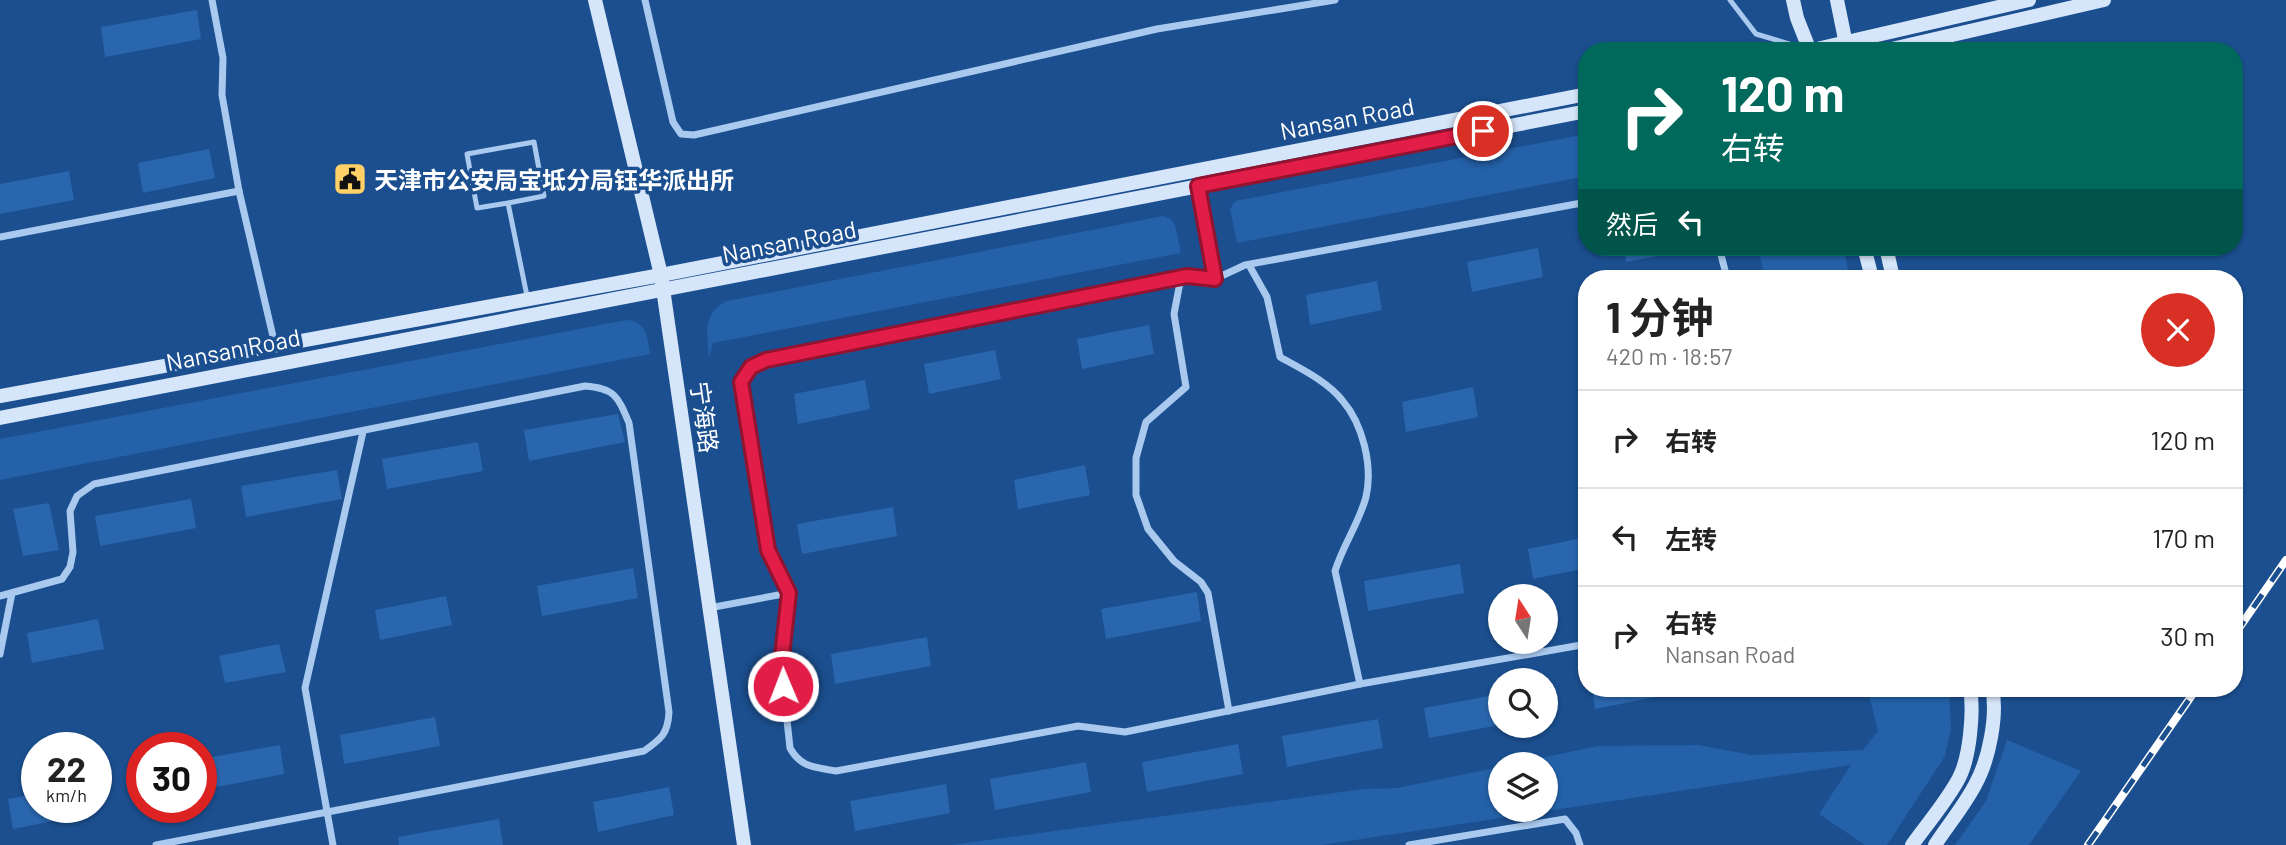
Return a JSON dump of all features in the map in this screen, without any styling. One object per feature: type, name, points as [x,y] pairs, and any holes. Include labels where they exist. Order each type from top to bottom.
[{"type":"street","points":[[212,0],[223,58],[222,95],[239,191],[275,345]]},
{"type":"street","name":"宁海路","points":[[595,0],[662,282],[744,845]]},
{"type":"street","points":[[645,0],[673,122],[681,134],[694,135],[1157,29],[1335,0]]},
{"type":"street","points":[[1793,0],[1806,42]]},
{"type":"street","points":[[1837,0],[1846,42]]},
{"type":"street","points":[[1866,42],[2029,0]]},
{"type":"street","points":[[1923,42],[2104,0]]},
{"type":"street","name":"Nansan Road","points":[[0,418],[1578,96]]},
{"type":"street","name":"Nansan Road","points":[[0,396],[528,299],[662,282],[1198,186],[1578,113]]},
{"type":"street","points":[[1198,186],[1215,279]]},
{"type":"street","points":[[0,237],[239,191]]},
{"type":"street","points":[[1578,204],[1249,265],[1215,279],[1181,277],[766,360],[751,367],[741,382],[768,550],[789,593],[781,665],[790,748],[796,760],[812,767],[836,771],[1078,726],[1125,732],[1360,684],[1578,646]]},
{"type":"street","points":[[1249,265],[1267,297],[1280,357],[1317,379],[1342,399],[1359,429],[1367,463],[1366,494],[1356,528],[1335,571],[1360,684]]},
{"type":"street","points":[[1181,277],[1174,314],[1186,387],[1146,422],[1136,458],[1136,495],[1149,529],[1174,561],[1201,582],[1208,593],[1228,711]]},
{"type":"street","points":[[0,596],[62,579],[70,567],[73,552],[71,511],[77,496],[94,484],[585,386],[603,387],[619,400],[629,423],[669,712],[669,726],[661,739],[644,751],[156,845]]},
{"type":"street","points":[[333,845],[305,688],[363,432]]},
{"type":"street","points":[[0,654],[12,593]]},
{"type":"street","points":[[709,608],[789,593]]},
{"type":"street","points":[[1912,845],[1959,777],[1969,740],[1971,697]]},
{"type":"street","points":[[1935,845],[1977,783],[1993,733],[1994,697]]},
{"type":"street","points":[[1409,845],[1565,819],[1576,832],[1580,845]]},
{"type":"lane","points":[[1730,0],[1756,34],[1781,42]]},
{"type":"lane","points":[[534,142],[544,196],[508,203],[477,208],[467,153],[534,142]]},
{"type":"lane","points":[[508,203],[528,299]]},
{"type":"shaded area","points":[[1578,136],[1578,178],[1237,243],[1230,209],[1235,201]]},
{"type":"shaded area","points":[[1163,216],[1171,219],[1175,225],[1181,253],[713,343],[709,358],[707,333],[710,318],[719,306],[727,301]]},
{"type":"shaded area","points":[[1760,256],[1845,256],[1848,270],[1763,270]]},
{"type":"shaded area","points":[[626,320],[638,323],[645,331],[650,354],[0,480],[0,439]]},
{"type":"shaded area","points":[[1869,697],[1949,697],[1951,729],[1945,756],[1887,845],[1865,845],[1819,814],[1851,765],[1558,809],[1558,754],[1598,746],[1699,745],[1751,755],[1863,750],[1878,731]]},
{"type":"shaded area","points":[[2007,740],[2081,771],[2029,845],[1955,845],[1986,801]]},
{"type":"shaded area","points":[[1488,769],[1488,820],[1322,845],[951,845],[1363,789],[1397,788]]},
{"type":"building","points":[[197,10],[201,39],[105,57],[101,27]]},
{"type":"building","points":[[209,149],[215,178],[143,193],[138,163]]},
{"type":"building","points":[[69,171],[74,200],[0,214],[0,184]]},
{"type":"building","points":[[1538,248],[1543,277],[1472,292],[1467,262]]},
{"type":"building","points":[[1625,256],[1658,256],[1626,262]]},
{"type":"building","points":[[1377,281],[1382,310],[1310,325],[1306,295]]},
{"type":"building","points":[[1149,325],[1154,354],[1082,369],[1077,339]]},
{"type":"building","points":[[995,350],[1001,379],[929,394],[924,364]]},
{"type":"building","points":[[865,380],[870,409],[798,424],[794,394]]},
{"type":"building","points":[[1473,387],[1478,417],[1406,432],[1402,402]]},
{"type":"building","points":[[618,414],[625,442],[529,461],[524,430]]},
{"type":"building","points":[[478,442],[483,471],[387,489],[382,459]]},
{"type":"building","points":[[1085,465],[1090,495],[1018,509],[1014,480]]},
{"type":"building","points":[[337,470],[342,499],[246,517],[241,486]]},
{"type":"building","points":[[191,499],[196,528],[100,546],[95,516]]},
{"type":"building","points":[[49,503],[59,550],[23,556],[13,509]]},
{"type":"building","points":[[893,507],[897,536],[802,554],[797,524]]},
{"type":"building","points":[[1578,539],[1578,570],[1533,579],[1528,549]]},
{"type":"building","points":[[1460,564],[1464,593],[1368,611],[1364,581]]},
{"type":"building","points":[[633,568],[638,598],[542,616],[537,586]]},
{"type":"building","points":[[1197,592],[1201,621],[1106,639],[1101,609]]},
{"type":"building","points":[[446,596],[452,625],[380,640],[375,610]]},
{"type":"building","points":[[98,619],[104,649],[32,663],[27,633]]},
{"type":"building","points":[[927,637],[931,666],[835,684],[831,654]]},
{"type":"building","points":[[279,644],[286,672],[225,683],[219,656]]},
{"type":"building","points":[[1488,696],[1488,727],[1429,738],[1424,708]]},
{"type":"building","points":[[1593,697],[1656,697],[1595,709]]},
{"type":"building","points":[[435,717],[440,746],[344,764],[340,735]]},
{"type":"building","points":[[1378,719],[1383,748],[1287,767],[1282,736]]},
{"type":"building","points":[[1238,744],[1243,774],[1147,792],[1142,762]]},
{"type":"building","points":[[280,745],[284,774],[217,787],[217,756]]},
{"type":"building","points":[[1086,762],[1091,792],[995,810],[990,779]]},
{"type":"building","points":[[946,784],[950,813],[855,831],[850,801]]},
{"type":"building","points":[[669,787],[674,815],[598,832],[593,802]]},
{"type":"building","points":[[21,797],[21,823],[43,823],[13,829],[8,799]]},
{"type":"building","points":[[499,819],[503,845],[399,845],[398,837]]},
{"type":"railway","points":[[2243,622],[2286,560]]},
{"type":"railway","points":[[2088,845],[2191,697]]},
{"type":"place","name":"天津市公安局宝坻分局钰华派出所","points":[[350,179]]},
{"type":"route","points":[[783,686],[781,665],[789,593],[768,550],[741,382],[751,367],[766,360],[1187,276],[1215,279],[1198,186],[1483,131]]}]
